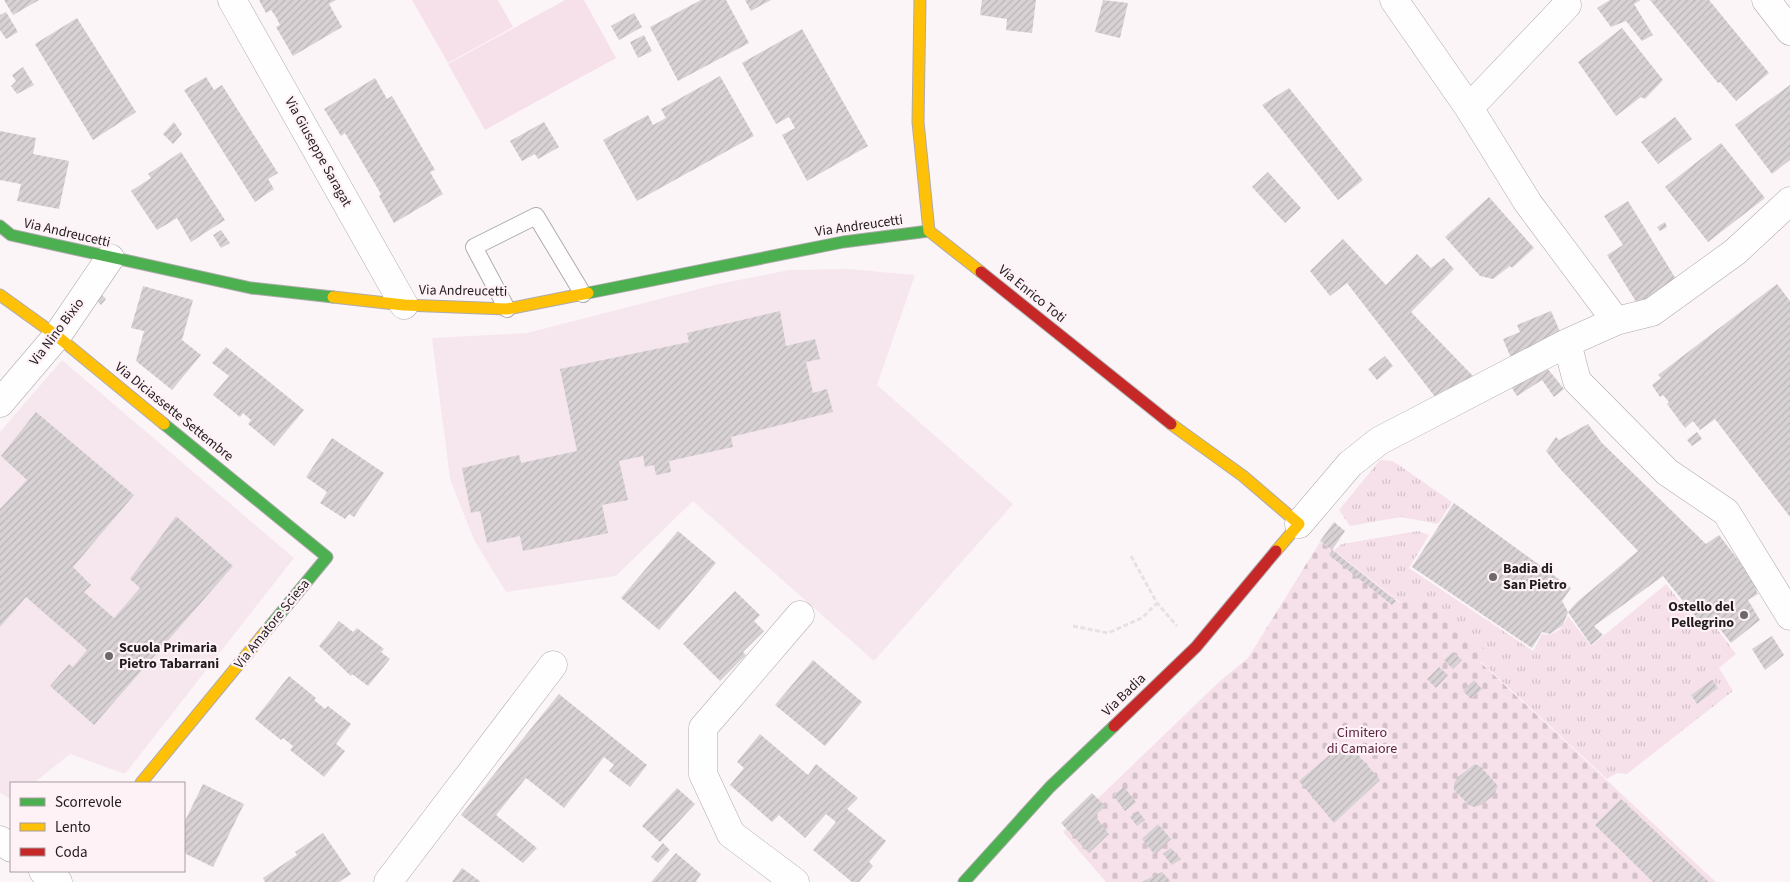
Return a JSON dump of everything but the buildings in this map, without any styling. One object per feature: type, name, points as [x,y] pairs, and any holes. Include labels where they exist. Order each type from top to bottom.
[{"type":"street","name":"Via Giuseppe Saragat","points":[[232,0],[404,305]]},
{"type":"street","points":[[920,0],[918,122],[929,231]]},
{"type":"street","points":[[1394,0],[1469,108],[1528,203],[1616,321]]},
{"type":"street","points":[[1766,0],[1790,31]]},
{"type":"street","points":[[1469,108],[1567,5]]},
{"type":"street","points":[[1299,524],[1350,464],[1380,441],[1567,343],[1616,321],[1652,312],[1735,252],[1790,202]]},
{"type":"street","name":"Via Andreucetti","points":[[0,226],[11,235],[251,288],[404,305],[507,309],[843,242],[929,231]]},
{"type":"street","name":"Via Enrico Toti","points":[[929,231],[1161,416],[1243,476],[1299,524]]},
{"type":"street","name":"Via Nino Bixio","points":[[0,403],[57,336],[110,258]]},
{"type":"street","name":"Via Diciassette Settembre","points":[[0,295],[57,336],[327,557]]},
{"type":"street","points":[[1567,343],[1578,381],[1667,472],[1726,512],[1790,616]]},
{"type":"street","name":"Via Badia","points":[[964,882],[1050,787],[1196,647],[1299,524]]},
{"type":"street","name":"Via Amatore Sciesa","points":[[142,782],[327,557]]},
{"type":"street","points":[[795,882],[731,834],[703,774],[703,728],[800,615]]},
{"type":"street","points":[[388,882],[553,665]]},
{"type":"street","points":[[44,872],[59,882],[68,872]]},
{"type":"lane","points":[[507,309],[474,247],[536,216],[583,294]]},
{"type":"path","points":[[1131,556],[1157,603],[1196,647]]},
{"type":"path","points":[[1073,626],[1108,633],[1142,618],[1157,603]]},
{"type":"shaded area","points":[[848,269],[915,275],[877,385],[1013,504],[874,661],[693,501],[616,576],[506,592],[474,540],[450,479],[432,338],[527,333],[714,285],[789,270]]},
{"type":"shaded area","name":"Scuola Primaria Pietro Tabarrani","points":[[62,360],[294,558],[125,774],[70,754],[35,782],[10,782],[10,798],[0,793],[0,432]]},
{"type":"green space","points":[[412,0],[498,0],[513,27],[448,63]]},
{"type":"green space","points":[[565,0],[584,0],[616,58],[485,130],[448,64]]},
{"type":"green space","points":[[1380,460],[1393,461],[1452,502],[1438,524],[1401,517],[1350,526],[1339,510]]},
{"type":"green space","points":[[1418,531],[1429,535],[1409,568],[1533,651],[1542,634],[1555,633],[1564,624],[1568,616],[1591,646],[1666,584],[1701,628],[1712,622],[1736,654],[1719,668],[1733,691],[1627,774],[1617,773],[1607,779],[1480,661],[1488,653],[1401,603],[1334,550],[1342,544]]},
{"type":"green space","name":"Cimitero di Camaiore","points":[[1320,542],[1334,550],[1400,603],[1411,599],[1428,601],[1489,653],[1480,662],[1716,882],[1106,882],[1063,832],[1220,681],[1248,658]]},
{"type":"traffic: fast","points":[[0,226],[11,235],[251,288],[333,297]]},
{"type":"traffic: fast","points":[[588,293],[843,242],[929,231]]},
{"type":"traffic: fast","points":[[164,424],[327,557],[266,631]]},
{"type":"traffic: fast","points":[[964,882],[1050,787],[1114,726]]},
{"type":"traffic: slow","points":[[920,0],[918,122],[929,231],[981,272]]},
{"type":"traffic: slow","points":[[333,297],[404,305],[507,309],[588,293]]},
{"type":"traffic: slow","points":[[0,295],[57,336],[164,424]]},
{"type":"traffic: slow","points":[[1171,424],[1243,476],[1299,524],[1276,551]]},
{"type":"traffic: slow","points":[[142,782],[266,631]]},
{"type":"traffic: jam","points":[[981,272],[1171,424]]},
{"type":"traffic: jam","points":[[1114,726],[1196,647],[1276,551]]},
{"type":"place","name":"Badia di San Pietro","points":[[1493,577]]},
{"type":"place","name":"Ostello del Pellegrino","points":[[1744,615]]},
{"type":"place","name":"Scuola Primaria Pietro Tabarrani","points":[[109,656]]}]
